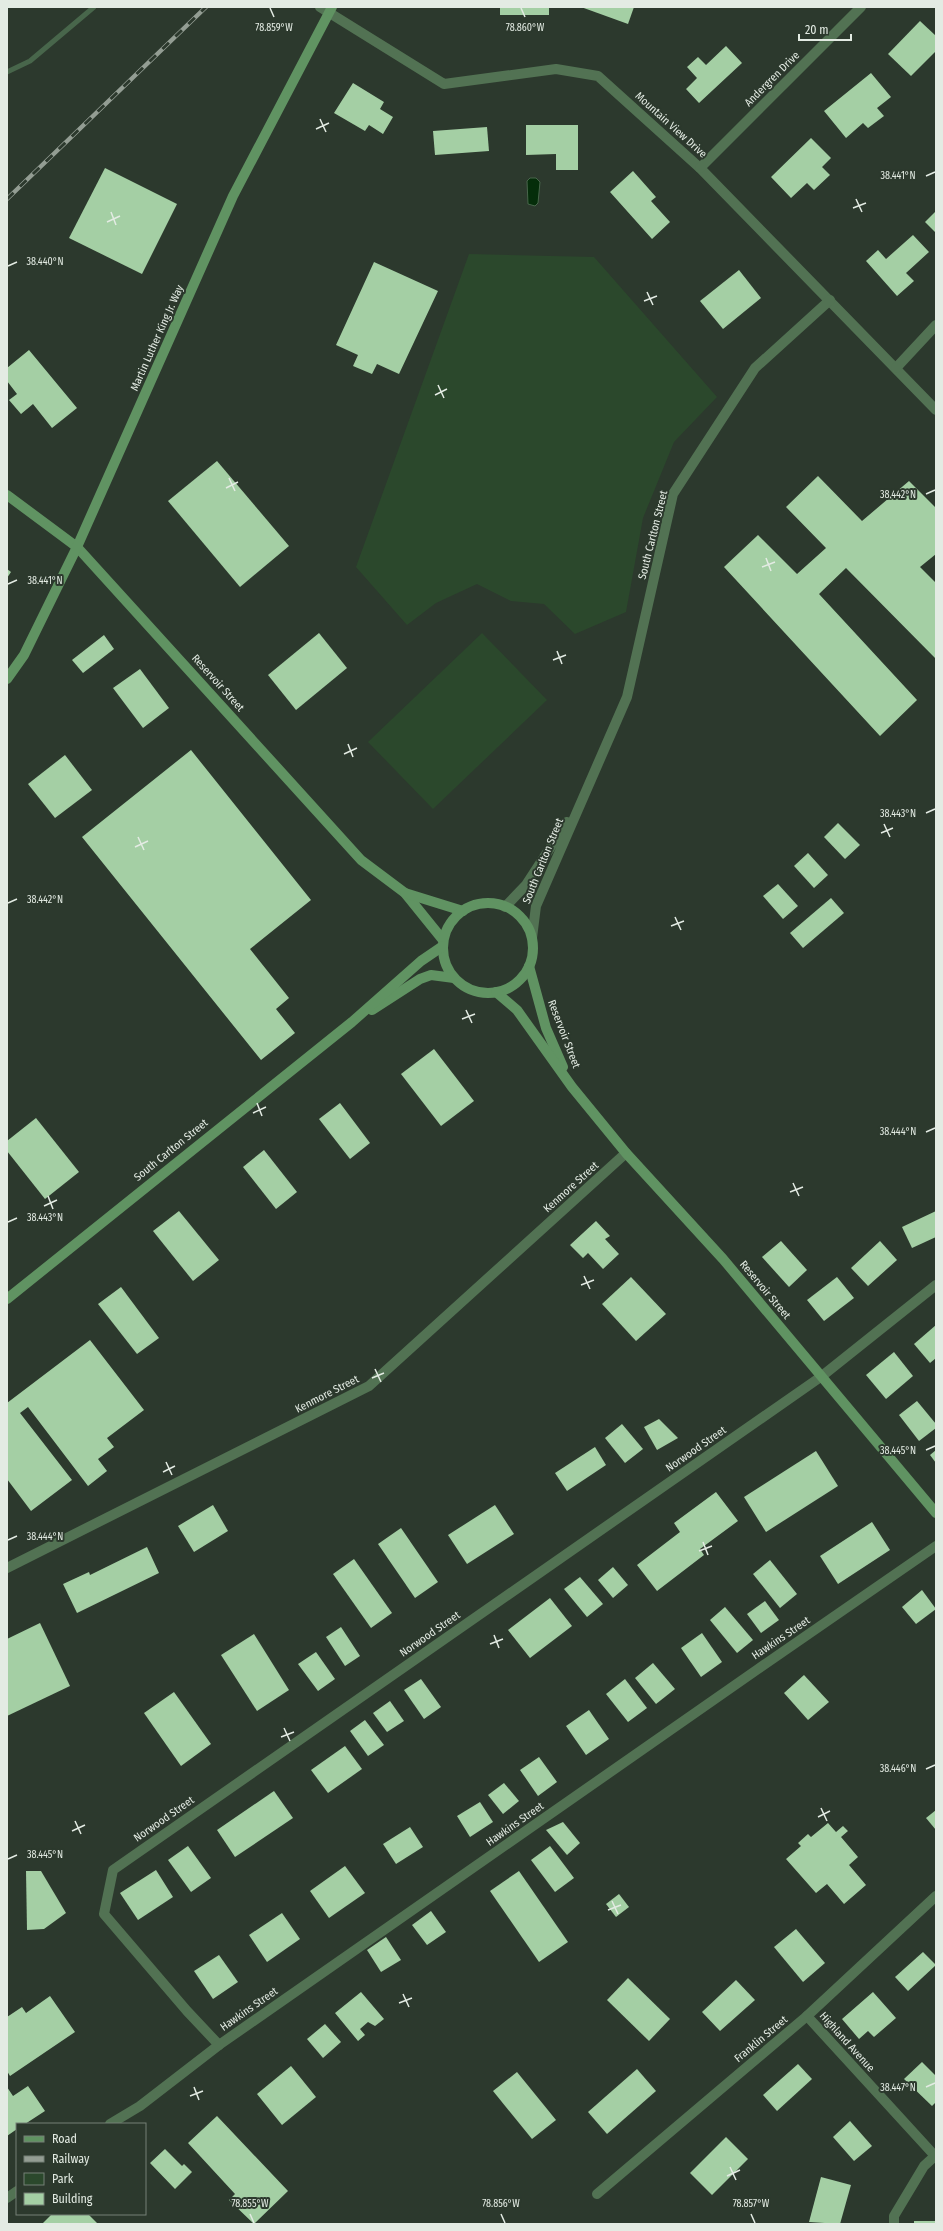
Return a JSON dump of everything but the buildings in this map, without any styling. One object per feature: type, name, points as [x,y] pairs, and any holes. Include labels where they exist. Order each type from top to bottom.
[{"type":"main road","name":"Martin Luther King Jr. Way","points":[[7,679],[24,655],[78,547],[233,196],[327,9]]},
{"type":"main road","name":"Reservoir Street","points":[[7,495],[78,547],[361,860],[405,893],[443,944]]},
{"type":"main road","name":"Reservoir Street","points":[[405,893],[463,911]]},
{"type":"main road","points":[[491,904],[505,907],[517,914],[526,925],[532,938],[533,952],[529,966],[521,978],[510,988],[496,992],[480,992],[466,987],[454,978],[448,968],[443,944],[449,926],[463,911],[476,905],[491,904]]},
{"type":"main road","name":"South Carlton Street","points":[[7,1299],[352,1022],[421,961],[443,944]]},
{"type":"main road","name":"Reservoir Street","points":[[529,966],[546,1028],[572,1087]]},
{"type":"main road","name":"South Carlton Street","points":[[352,1022],[420,979],[431,975],[454,978]]},
{"type":"main road","name":"Reservoir Street","points":[[496,992],[517,1010],[572,1087],[626,1153],[723,1260],[936,1513]]},
{"type":"street","name":"Andergren Drive","points":[[700,168],[861,7]]},
{"type":"street","name":"Mountain View Drive","points":[[327,9],[444,84],[556,69],[598,76],[700,168],[936,410]]},
{"type":"street","name":"South Carlton Street","points":[[532,938],[536,906],[627,697],[673,494],[755,368],[830,300]]},
{"type":"street","points":[[896,368],[936,325]]},
{"type":"street","name":"South Carlton Street","points":[[505,907],[526,885],[584,796]]},
{"type":"street","name":"Kenmore Street","points":[[7,1568],[369,1386],[626,1153]]},
{"type":"street","name":"Norwood Street","points":[[219,2045],[187,2011],[104,1914],[113,1870],[822,1376],[936,1285]]},
{"type":"street","name":"Hawkins Street","points":[[112,2123],[140,2106],[219,2045],[751,1673],[936,1546]]},
{"type":"street","name":"Franklin Street","points":[[597,2194],[807,2016],[936,1896]]},
{"type":"street","name":"Highland Avenue","points":[[807,2016],[935,2156]]},
{"type":"street","points":[[894,2224],[894,2216],[924,2166],[935,2156]]},
{"type":"street","points":[[7,2198],[16,2192]]},
{"type":"green space","points":[[469,254],[594,257],[717,397],[674,442],[643,518],[626,612],[575,634],[544,604],[511,601],[477,584],[436,603],[407,625],[356,567]]},
{"type":"green space","points":[[482,633],[547,700],[433,809],[368,742]]},
{"type":"shaded area","points":[[530,178],[536,178],[540,182],[538,203],[535,206],[528,204],[527,181]]},
{"type":"waterway","points":[[7,72],[30,61],[94,7]]},
{"type":"railway","points":[[7,199],[206,7]]}]
